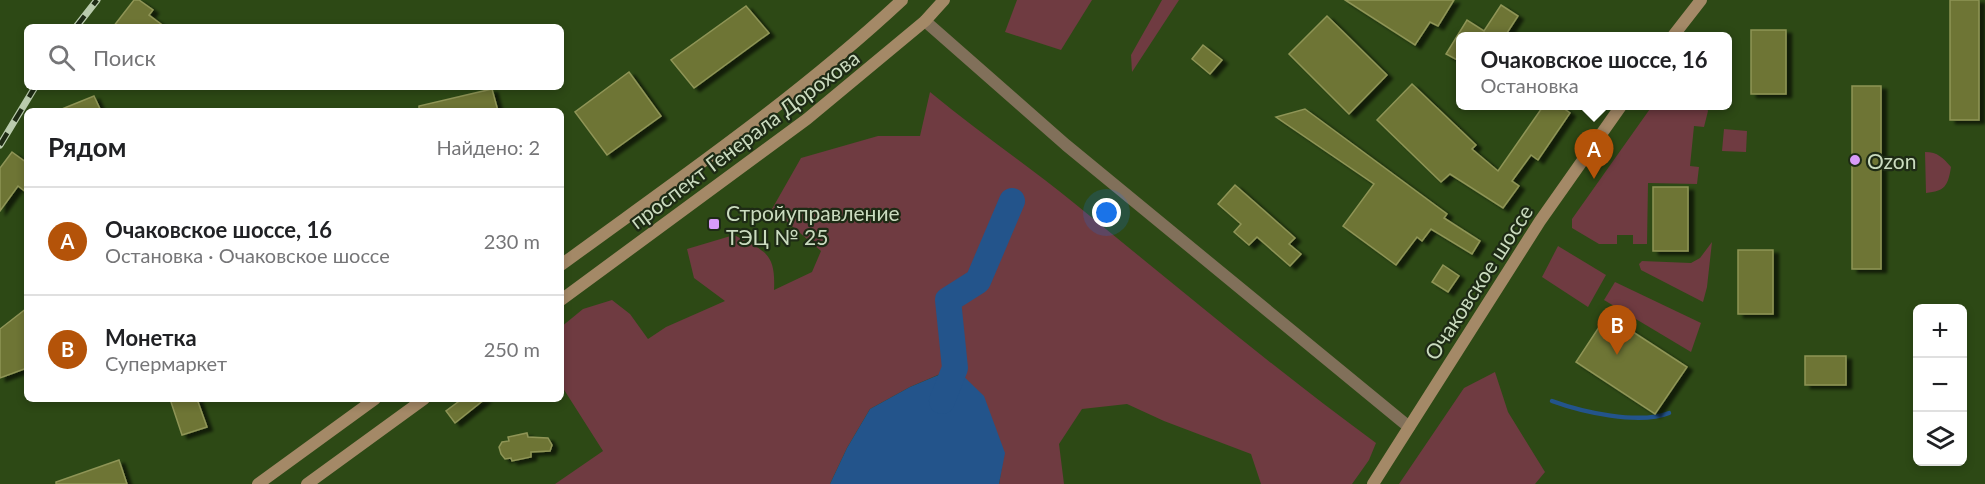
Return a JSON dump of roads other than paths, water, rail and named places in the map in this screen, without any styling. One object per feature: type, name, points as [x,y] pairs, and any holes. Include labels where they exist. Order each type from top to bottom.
[{"type":"main road","name":"проспект Генерала Дорохова","points":[[564,263],[788,98],[846,51],[902,0]]},
{"type":"main road","name":"проспект Генерала Дорохова","points":[[564,298],[807,119],[925,21],[944,0]]},
{"type":"main road","points":[[1676,32],[1701,0]]},
{"type":"main road","name":"Очаковское шоссе","points":[[1373,484],[1540,221],[1618,110]]},
{"type":"main road","points":[[258,484],[371,402]]},
{"type":"main road","points":[[307,484],[420,402]]},
{"type":"street","points":[[925,21],[1066,145],[1409,427]]},
{"type":"water","points":[[955,368],[984,396],[1005,453],[999,484],[830,484],[847,448],[870,409],[910,387]]},
{"type":"waterway","points":[[942,401],[955,368],[948,300],[978,281],[1012,201]]},
{"type":"waterway","points":[[1552,401],[1610,416],[1642,418],[1669,413]]},
{"type":"railway","points":[[78,24],[97,0]]},
{"type":"railway","points":[[0,145],[33,90]]},
{"type":"place","name":"Ozon","points":[[1855,160]]},
{"type":"place","name":"Очаковское шоссе, 16","points":[[1594,179]]},
{"type":"place","name":"Стройуправление ТЭЦ № 25","points":[[714,224]]},
{"type":"place","name":"Монетка","points":[[1617,355]]}]
